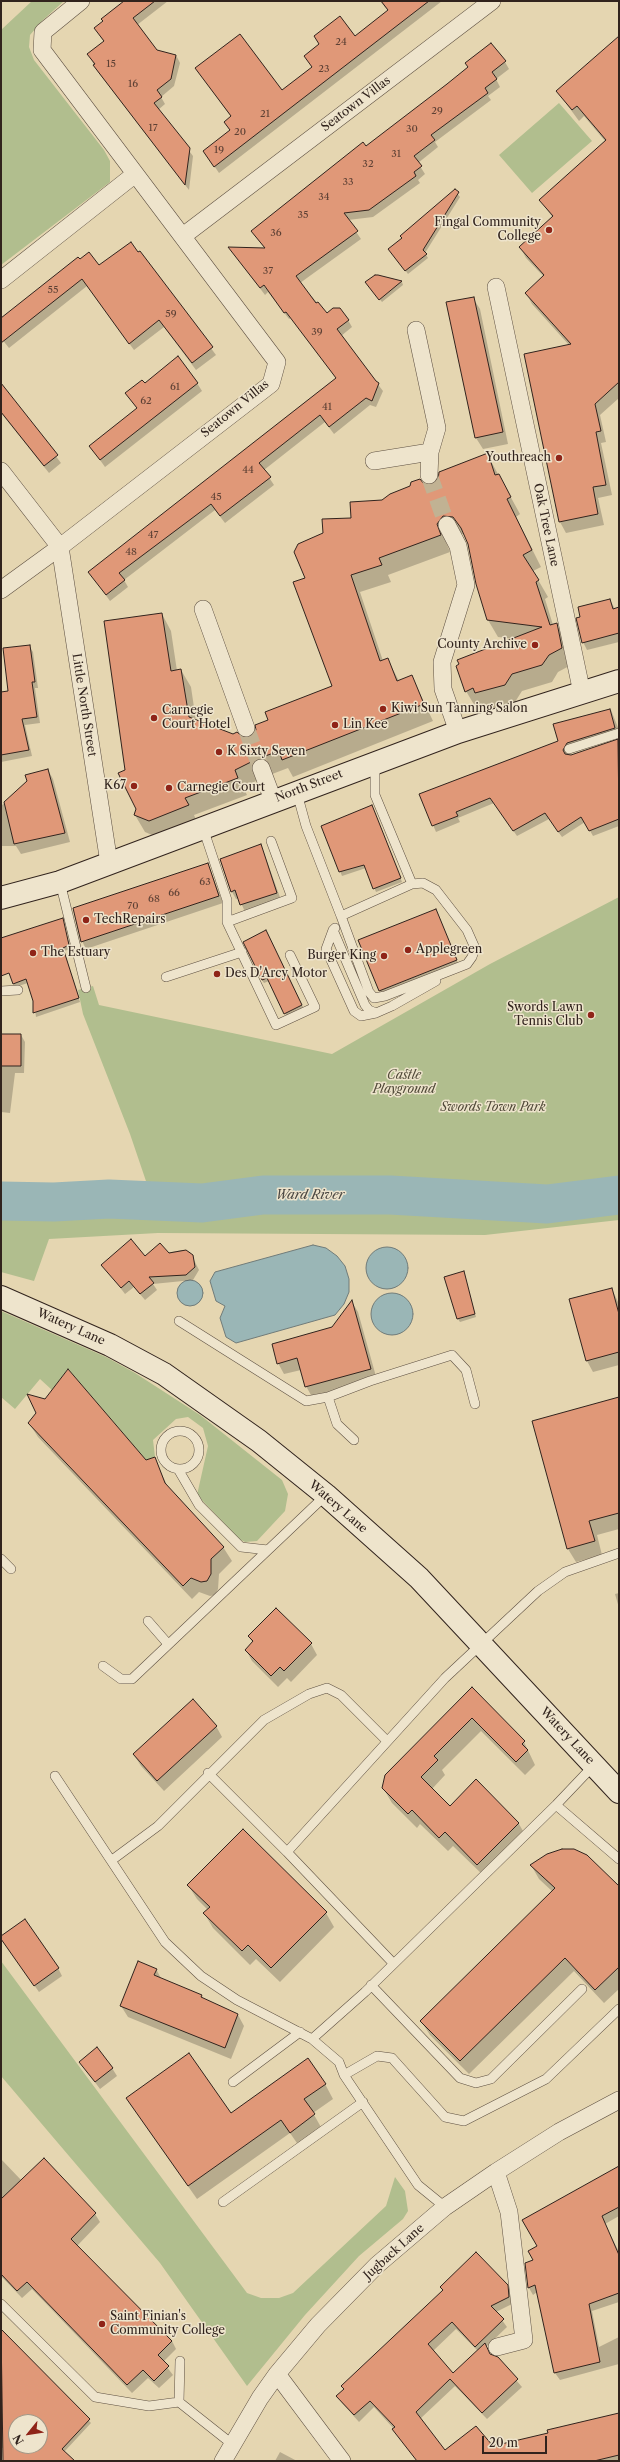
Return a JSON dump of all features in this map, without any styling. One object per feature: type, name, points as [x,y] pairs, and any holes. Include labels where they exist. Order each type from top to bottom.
[{"type":"main road","name":"North Street","points":[[1,898],[60,882],[296,791],[458,732],[619,681]]},
{"type":"main road","name":"Watery Lane","points":[[1,1297],[110,1344],[164,1374],[259,1441],[326,1495],[419,1578],[619,1792]]},
{"type":"street","name":"Seatown Villas","points":[[1,590],[60,547],[271,384],[277,362],[183,236],[134,175],[42,50],[43,32],[81,1]]},
{"type":"street","name":"Seatown Villas","points":[[183,236],[492,1]]},
{"type":"street","points":[[1,280],[134,175]]},
{"type":"street","name":"Oak Tree Lane","points":[[496,287],[582,693]]},
{"type":"street","points":[[416,330],[436,428],[430,452],[429,475]]},
{"type":"street","points":[[374,461],[430,452]]},
{"type":"street","points":[[1,471],[60,547]]},
{"type":"street","points":[[447,525],[458,546],[466,586],[442,662],[443,689],[458,732]]},
{"type":"street","name":"Little North Street","points":[[60,547],[109,863]]},
{"type":"street","points":[[203,608],[246,728]]},
{"type":"street","points":[[261,768],[273,800]]},
{"type":"street","name":"Jugback Lane","points":[[224,2461],[232,2444],[260,2398],[277,2374],[318,2325],[372,2270],[445,2207],[496,2172],[559,2132],[619,2100]]},
{"type":"street","points":[[496,2172],[509,2212],[524,2340],[497,2348]]},
{"type":"street","points":[[277,2374],[342,2461]]},
{"type":"lane","points":[[569,749],[619,733]]},
{"type":"lane","points":[[375,762],[375,795],[412,884]]},
{"type":"lane","points":[[296,791],[306,826],[369,992],[374,998],[385,996],[466,964]]},
{"type":"lane","points":[[202,827],[226,900],[228,922],[276,1025],[314,1007],[290,955]]},
{"type":"lane","points":[[228,922],[292,898],[271,841]]},
{"type":"lane","points":[[60,882],[86,988]]},
{"type":"lane","points":[[423,883],[436,890],[467,930],[475,948],[472,957],[466,964],[376,1013],[361,1016],[354,1011],[326,949],[333,930],[341,916],[412,884],[423,883]]},
{"type":"lane","points":[[333,930],[365,1005],[369,1010],[376,1013]]},
{"type":"lane","points":[[166,977],[242,952]]},
{"type":"lane","points":[[1,991],[18,990]]},
{"type":"lane","points":[[179,1321],[306,1402],[328,1397],[370,1381],[452,1355],[466,1370],[475,1404]]},
{"type":"lane","points":[[328,1397],[337,1424],[354,1440]]},
{"type":"lane","points":[[178,1469],[190,1467],[198,1457],[199,1451],[199,1445],[192,1435],[180,1431],[168,1435],[161,1446],[163,1459],[167,1464],[178,1469],[199,1504],[241,1547],[268,1550]]},
{"type":"lane","points":[[103,1666],[121,1679],[132,1679],[326,1495]]},
{"type":"lane","points":[[287,1852],[445,1678],[538,1591],[565,1572],[619,1553]]},
{"type":"lane","points":[[1,1559],[11,1569]]},
{"type":"lane","points":[[148,1621],[168,1644]]},
{"type":"lane","points":[[112,1860],[158,1826],[208,1773],[264,1720],[309,1694],[328,1688],[341,1695],[387,1741]]},
{"type":"lane","points":[[312,2039],[368,1988],[556,1805],[594,1765]]},
{"type":"lane","points":[[208,1773],[287,1852],[393,1963]]},
{"type":"lane","points":[[55,1776],[165,1942],[200,1976],[237,2000],[312,2039],[339,2062],[344,2075],[418,2185],[445,2207]]},
{"type":"lane","points":[[556,1805],[619,1858]]},
{"type":"lane","points":[[368,1988],[460,2078],[476,2082],[490,2079],[582,1989]]},
{"type":"lane","points":[[344,2075],[377,2056],[392,2058],[445,2117],[464,2121],[546,2079],[619,2009]]},
{"type":"lane","points":[[233,2082],[300,2032]]},
{"type":"lane","points":[[223,2202],[362,2102]]},
{"type":"lane","points":[[1,2304],[95,2397],[149,2406],[179,2402],[232,2444]]},
{"type":"lane","points":[[179,2402],[180,2361]]},
{"type":"green space","points":[[32,1],[64,1],[43,20],[30,35],[29,47],[34,60],[104,150],[110,161],[110,182],[1,265],[1,30]]},
{"type":"green space","points":[[559,103],[592,141],[532,193],[499,155]]},
{"type":"green space","name":"Swords Town Park","points":[[619,897],[619,1220],[485,1235],[158,1233],[49,1239],[34,1281],[1,1272],[1,1185],[58,1190],[148,1187],[130,1134],[83,1014],[78,990],[93,986],[99,1005],[332,1054],[490,964]]},
{"type":"green space","points":[[1,1311],[106,1357],[135,1373],[200,1415],[282,1480],[288,1494],[285,1511],[257,1541],[245,1542],[239,1539],[197,1495],[208,1446],[203,1428],[188,1417],[176,1419],[153,1440],[155,1457],[146,1460],[68,1369],[52,1390],[40,1379],[15,1409],[1,1397]]},
{"type":"green space","points":[[1,1961],[247,2293],[261,2298],[279,2298],[293,2293],[386,2206],[395,2177],[405,2191],[408,2211],[403,2219],[359,2256],[305,2315],[247,2386],[160,2263],[1,2076]]},
{"type":"green space","points":[[4,2377],[7,2381],[2,2385],[2,2431],[8,2437],[8,2448],[1,2448],[1,2379]]},
{"type":"water","points":[[313,1245],[326,1248],[337,1256],[345,1266],[349,1279],[349,1292],[344,1304],[335,1315],[236,1343],[226,1337],[220,1318],[225,1306],[216,1301],[210,1281],[215,1272]]},
{"type":"water","points":[[383,1247],[391,1247],[402,1253],[408,1264],[408,1272],[402,1283],[391,1289],[383,1289],[372,1283],[366,1272],[366,1264],[372,1253]]},
{"type":"water","points":[[190,1280],[199,1284],[203,1293],[199,1302],[190,1306],[181,1302],[177,1293],[181,1284]]},
{"type":"water","points":[[388,1293],[396,1293],[407,1299],[413,1310],[413,1318],[407,1329],[396,1335],[388,1335],[377,1329],[371,1318],[371,1310],[377,1299]]},
{"type":"building","points":[[124,1],[155,1],[133,18],[157,50],[176,55],[171,79],[157,90],[162,97],[154,103],[190,148],[185,185],[93,65],[95,64],[87,54],[104,41],[94,28],[103,21],[101,19]]},
{"type":"building","points":[[381,1],[429,1],[214,167],[203,151],[230,130],[224,122],[231,116],[195,68],[240,34],[282,90],[312,67],[304,56],[319,44],[314,36],[340,16],[355,36],[388,10]]},
{"type":"building","points":[[619,36],[619,382],[595,404],[601,431],[596,432],[606,485],[593,487],[598,514],[559,522],[524,354],[571,344],[525,293],[544,275],[519,247],[553,216],[539,200],[606,140],[577,106],[572,110],[556,91]]},
{"type":"building","points":[[491,43],[506,61],[492,72],[497,79],[485,88],[488,93],[431,135],[435,140],[414,156],[422,166],[414,172],[416,176],[369,210],[344,213],[358,231],[296,276],[316,303],[318,302],[327,313],[333,308],[340,308],[349,320],[337,329],[379,383],[372,401],[366,398],[329,427],[320,415],[259,463],[271,477],[220,516],[211,504],[119,573],[125,580],[106,595],[88,572],[336,378],[286,312],[284,313],[264,285],[260,288],[228,247],[265,248],[251,231],[363,142],[366,146],[447,84],[468,67],[465,63]]},
{"type":"building","points":[[455,189],[459,192],[423,250],[427,254],[405,271],[388,249],[402,238],[400,236]]},
{"type":"building","points":[[131,242],[138,252],[140,251],[213,347],[192,363],[159,320],[129,344],[82,279],[1,343],[1,318],[78,257],[80,259],[89,252],[99,265]]},
{"type":"building","points":[[375,275],[402,281],[379,300],[365,282]]},
{"type":"building","points":[[474,297],[503,432],[475,438],[446,302]]},
{"type":"building","points":[[178,356],[198,383],[100,460],[89,446],[137,408],[125,393],[142,380],[145,383]]},
{"type":"building","points":[[1,383],[58,455],[44,466],[1,412]]},
{"type":"building","points":[[488,453],[495,475],[499,474],[511,497],[507,499],[532,550],[523,555],[539,580],[536,582],[550,625],[557,623],[562,648],[549,655],[542,665],[512,674],[505,685],[475,693],[473,688],[465,692],[456,666],[459,664],[457,660],[542,627],[487,620],[476,584],[468,544],[461,528],[453,517],[443,516],[437,524],[441,535],[379,558],[382,565],[351,575],[380,661],[388,658],[397,681],[412,675],[424,704],[282,760],[279,751],[257,759],[235,770],[238,778],[185,798],[189,805],[149,821],[134,815],[136,809],[118,773],[125,770],[104,621],[162,613],[171,671],[181,669],[189,717],[233,734],[237,732],[244,738],[250,737],[256,730],[255,725],[268,720],[265,712],[332,686],[293,582],[305,578],[294,552],[298,544],[323,533],[322,519],[351,518],[350,502],[382,500],[390,494],[410,486],[411,482],[420,479],[424,484],[433,484],[438,480],[439,472]]},
{"type":"building","points":[[610,599],[613,609],[619,607],[619,633],[582,643],[576,618],[580,617],[578,607]]},
{"type":"building","points":[[30,645],[35,682],[32,682],[37,717],[22,719],[29,750],[1,755],[1,692],[8,691],[3,648]]},
{"type":"building","points":[[610,709],[615,728],[567,743],[563,750],[565,754],[571,755],[618,739],[619,819],[589,831],[581,817],[558,832],[545,813],[513,831],[490,798],[456,812],[458,816],[432,826],[419,794],[558,741],[553,724]]},
{"type":"building","points":[[48,769],[65,833],[14,844],[4,802],[27,781],[25,775]]},
{"type":"building","points":[[372,805],[401,878],[373,889],[364,865],[339,872],[321,826]]},
{"type":"building","points":[[261,844],[277,893],[240,905],[235,890],[231,892],[220,859]]},
{"type":"building","points":[[208,863],[219,896],[81,942],[73,908]]},
{"type":"building","name":"Applegreen","points":[[436,909],[457,960],[379,991],[358,940]]},
{"type":"building","name":"The Estuary","points":[[63,918],[69,945],[63,948],[79,998],[33,1013],[33,1001],[26,979],[13,984],[9,973],[1,976],[1,938]]},
{"type":"building","points":[[266,930],[302,1005],[284,1014],[267,978],[262,980],[243,942]]},
{"type":"building","points":[[1,1034],[21,1034],[21,1066],[1,1066]]},
{"type":"building","points":[[131,1239],[145,1256],[160,1243],[169,1253],[186,1250],[193,1255],[195,1267],[186,1275],[149,1277],[154,1283],[140,1294],[129,1281],[121,1288],[101,1265]]},
{"type":"building","points":[[464,1271],[475,1314],[457,1319],[444,1277]]},
{"type":"building","points":[[612,1288],[619,1314],[619,1352],[586,1361],[569,1299]]},
{"type":"building","points":[[352,1300],[371,1369],[305,1387],[297,1358],[277,1364],[272,1344],[332,1327]]},
{"type":"building","points":[[68,1369],[146,1460],[155,1457],[165,1483],[224,1547],[211,1559],[211,1574],[207,1581],[201,1582],[191,1578],[183,1586],[28,1423],[36,1413],[27,1394],[45,1399]]},
{"type":"building","points":[[619,1397],[619,1513],[589,1521],[595,1541],[567,1549],[532,1421]]},
{"type":"building","points":[[276,1608],[312,1643],[284,1671],[280,1667],[271,1676],[245,1650],[253,1641],[248,1636]]},
{"type":"building","points":[[472,1687],[525,1741],[522,1744],[528,1750],[516,1762],[472,1718],[434,1756],[438,1760],[421,1777],[450,1806],[476,1779],[519,1823],[477,1865],[445,1832],[439,1838],[412,1810],[408,1814],[382,1788],[385,1775]]},
{"type":"building","points":[[193,1699],[217,1726],[157,1781],[133,1754]]},
{"type":"building","points":[[243,1829],[327,1912],[271,1968],[248,1945],[242,1951],[203,1913],[210,1907],[187,1885]]},
{"type":"building","points":[[562,1849],[574,1849],[587,1855],[619,1886],[619,1967],[595,1990],[565,1958],[460,2061],[420,2021],[555,1888],[530,1865],[547,1854]]},
{"type":"building","points":[[25,1919],[59,1968],[34,1986],[1,1939],[1,1936]]},
{"type":"building","points":[[138,1961],[157,1969],[154,1975],[202,1995],[201,1997],[238,2014],[225,2048],[120,2006]]},
{"type":"building","points":[[97,2047],[113,2068],[95,2082],[79,2062]]},
{"type":"building","points":[[189,2053],[231,2113],[308,2058],[326,2084],[304,2099],[315,2114],[290,2133],[281,2120],[188,2186],[126,2098]]},
{"type":"building","points":[[44,2158],[96,2213],[71,2239],[172,2341],[158,2355],[169,2366],[154,2381],[143,2370],[127,2385],[27,2282],[17,2291],[1,2274],[1,2199]]},
{"type":"building","points":[[619,2166],[619,2207],[602,2216],[619,2255],[619,2293],[589,2304],[600,2362],[554,2373],[535,2285],[528,2288],[525,2263],[533,2260],[528,2251],[537,2246],[522,2220]]},
{"type":"building","points":[[476,2252],[508,2285],[509,2297],[491,2306],[504,2319],[475,2347],[452,2322],[428,2344],[453,2373],[485,2343],[490,2354],[498,2357],[518,2379],[482,2413],[450,2379],[416,2412],[445,2450],[476,2426],[493,2446],[548,2433],[547,2430],[619,2413],[619,2455],[594,2461],[417,2461],[392,2429],[395,2427],[370,2401],[354,2415],[336,2396],[344,2389],[341,2386],[443,2290],[440,2287]]},
{"type":"building","points":[[1,2329],[90,2419],[62,2449],[75,2461],[3,2461]]},
{"type":"waterway","name":"Ward River","points":[[1,1201],[54,1202],[109,1199],[202,1203],[263,1195],[390,1195],[547,1204],[619,1195]]},
{"type":"tunnel","points":[[429,475],[447,525]]},
{"type":"tunnel","points":[[246,728],[261,768]]},
{"type":"place","name":"Fingal Community College","points":[[549,230]]},
{"type":"place","name":"Youthreach","points":[[559,458]]},
{"type":"place","name":"County Archive","points":[[535,645]]},
{"type":"place","name":"Kiwi Sun Tanning Salon","points":[[383,709]]},
{"type":"place","name":"Carnegie Court Hotel","points":[[154,718]]},
{"type":"place","name":"Lin Kee","points":[[335,725]]},
{"type":"place","name":"K Sixty Seven","points":[[219,752]]},
{"type":"place","name":"K67","points":[[134,786]]},
{"type":"place","name":"Carnegie Court","points":[[169,788]]},
{"type":"place","name":"TechRepairs","points":[[86,920]]},
{"type":"place","name":"Applegreen","points":[[408,950]]},
{"type":"place","name":"The Estuary","points":[[33,953]]},
{"type":"place","name":"Burger King","points":[[384,956]]},
{"type":"place","name":"Des D'Arcy Motor","points":[[217,974]]},
{"type":"place","name":"Swords Lawn Tennis Club","points":[[591,1015]]},
{"type":"place","name":"Saint Finian's Community College","points":[[102,2324]]},
{"type":"park label","name":"Castle Playground","points":[[404,1083]]}]
